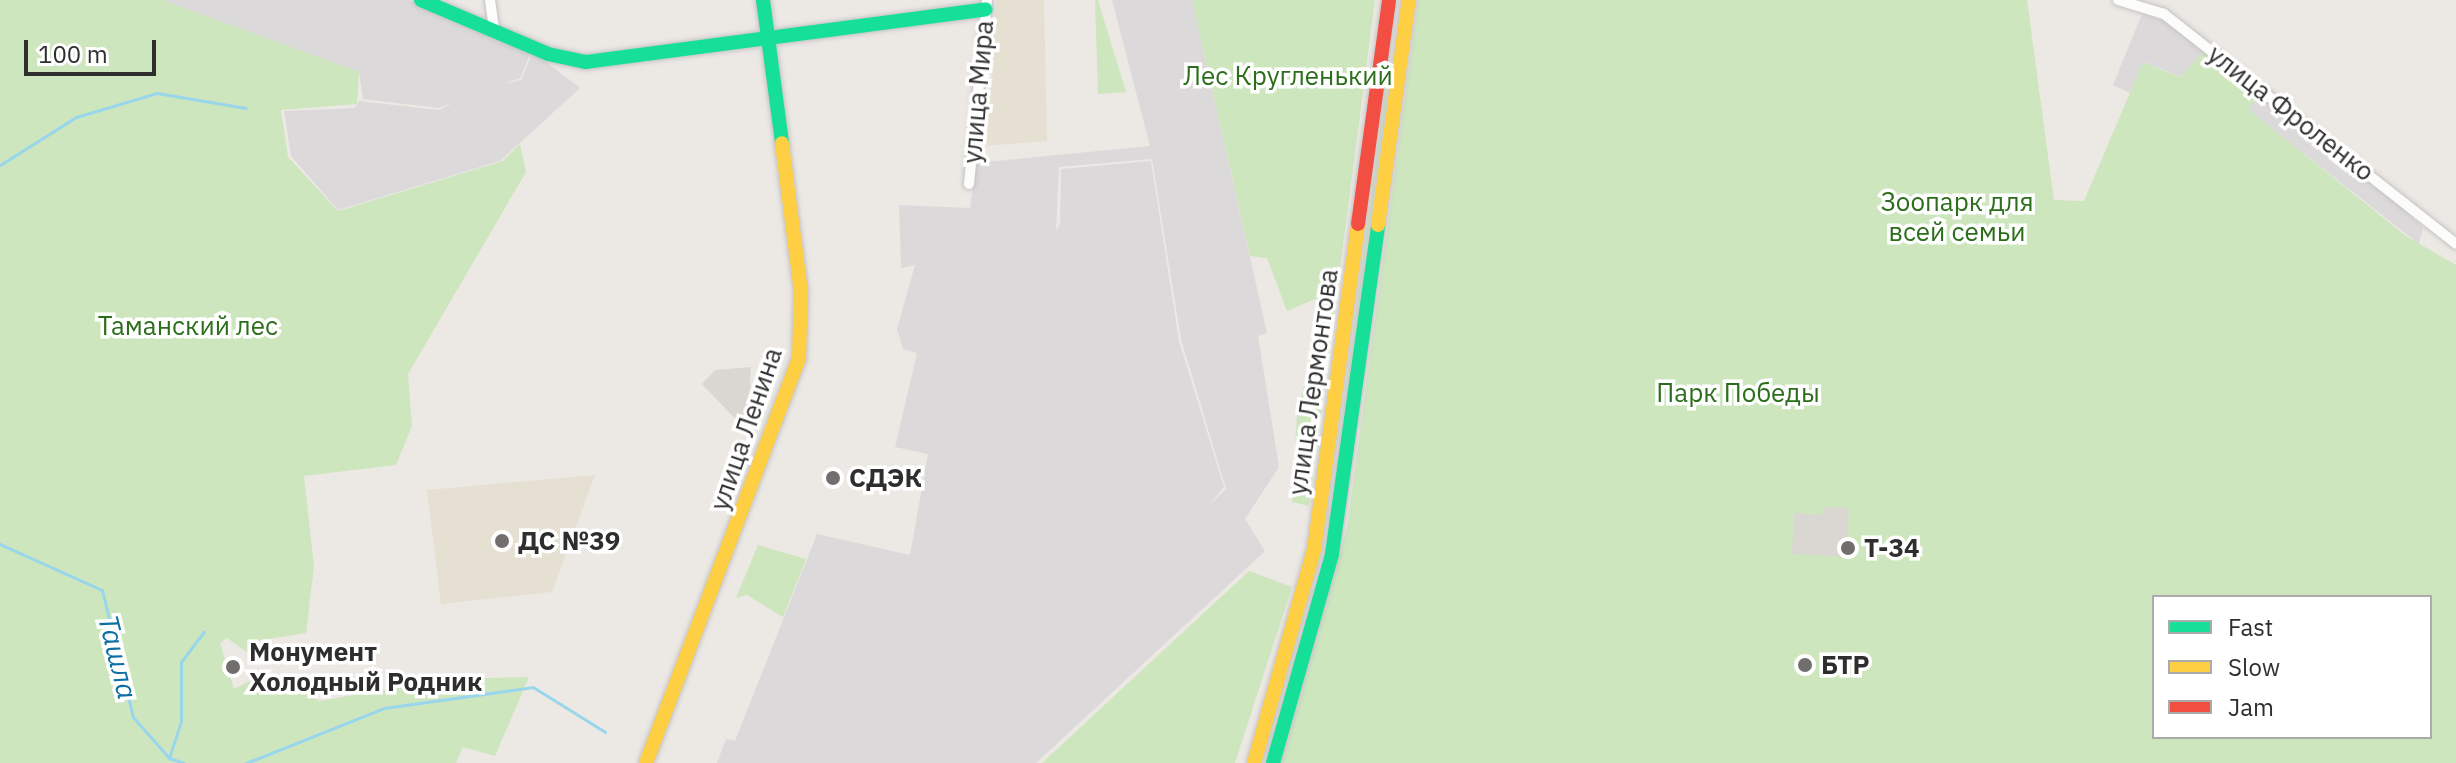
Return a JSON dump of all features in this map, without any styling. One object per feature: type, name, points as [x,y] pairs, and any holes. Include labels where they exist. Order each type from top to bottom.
[{"type":"main road","points":[[421,0],[494,30],[586,62],[986,4]]},
{"type":"main road","name":"улица Ленина","points":[[646,763],[799,358],[801,292],[763,0]]},
{"type":"main road","name":"улица Лермонтова","points":[[1254,763],[1314,550],[1389,0]]},
{"type":"main road","name":"улица Лермонтова","points":[[1273,763],[1332,554],[1409,0]]},
{"type":"main road","points":[[1377,81],[1397,81]]},
{"type":"street","points":[[490,0],[494,30]]},
{"type":"street","name":"улица Фроленко","points":[[2118,0],[2164,14],[2456,244]]},
{"type":"street","name":"улица Мира","points":[[969,184],[986,4]]},
{"type":"shaded area","points":[[163,0],[409,0],[531,52],[520,78],[439,108],[363,99],[359,72]]},
{"type":"shaded area","points":[[997,0],[1044,0],[1047,141],[984,146]]},
{"type":"shaded area","points":[[1112,0],[1192,0],[1267,333],[1258,336],[1279,467],[1245,519],[1265,551],[1036,763],[717,763],[726,739],[735,741],[817,534],[910,555],[928,454],[895,447],[917,353],[903,349],[897,329],[915,265],[901,268],[899,205],[970,208],[976,163],[1150,146]],"holes":[[[1152,159],[1181,339],[1226,489],[1209,505],[1224,487],[1179,341],[1151,161],[1061,169],[1060,223],[1056,231],[1059,167]]]},
{"type":"shaded area","points":[[2142,14],[2165,21],[2204,51],[2181,77],[2144,62],[2130,93],[2113,85]]},
{"type":"shaded area","points":[[533,52],[580,88],[500,161],[338,210],[291,156],[284,111],[355,108],[359,101],[439,110],[481,89],[521,80]]},
{"type":"shaded area","points":[[2260,95],[2385,191],[2423,228],[2419,244],[2247,109]]},
{"type":"shaded area","points":[[751,367],[750,385],[758,389],[746,430],[702,384],[715,370]]},
{"type":"shaded area","name":"ДС №39","points":[[595,475],[552,592],[441,604],[427,490]]},
{"type":"shaded area","points":[[1823,507],[1849,508],[1846,557],[1792,554],[1794,513],[1822,515]]},
{"type":"green space","name":"Таманский лес","points":[[0,0],[163,0],[359,72],[357,104],[281,110],[288,157],[338,211],[503,161],[520,144],[526,172],[408,374],[412,426],[396,465],[304,476],[314,567],[306,633],[255,641],[261,652],[252,656],[227,638],[220,643],[234,689],[256,678],[279,694],[305,689],[319,701],[447,679],[529,677],[495,756],[463,747],[456,763],[0,763]]},
{"type":"green space","points":[[1095,0],[1098,0],[1126,92],[1098,94]]},
{"type":"green space","name":"Лес Кругленький","points":[[1192,0],[1375,0],[1309,506],[1292,502],[1297,415],[1322,309],[1315,299],[1287,311],[1267,258],[1250,256]]},
{"type":"green space","name":"Парк Победы","points":[[1418,0],[2027,0],[2054,200],[2084,201],[2143,62],[2180,77],[2204,51],[2260,95],[2248,109],[2406,236],[2456,265],[2456,763],[1281,763],[1347,528]]},
{"type":"green space","points":[[1389,86],[1325,550],[1385,88]]},
{"type":"green space","points":[[758,545],[806,559],[783,617],[747,595],[736,598]]},
{"type":"green space","points":[[1249,571],[1292,587],[1235,763],[1042,763]]},
{"type":"waterway","points":[[0,165],[76,117],[157,93],[246,108]]},
{"type":"waterway","name":"Ташла","points":[[0,544],[102,590],[133,717],[169,758],[184,763]]},
{"type":"waterway","points":[[169,758],[181,722],[181,662],[204,632]]},
{"type":"waterway","points":[[246,763],[384,708],[533,687],[605,732]]},
{"type":"traffic: fast","points":[[421,0],[548,54],[586,62],[986,9]]},
{"type":"traffic: fast","points":[[763,0],[782,143]]},
{"type":"traffic: fast","points":[[1273,763],[1332,554],[1378,225]]},
{"type":"traffic: slow","points":[[1378,225],[1409,0]]},
{"type":"traffic: slow","points":[[646,763],[799,358],[801,292],[782,143]]},
{"type":"traffic: slow","points":[[1254,763],[1314,550],[1358,224]]},
{"type":"traffic: jam","points":[[1358,224],[1389,0]]},
{"type":"place","name":"СДЭК","points":[[833,478]]},
{"type":"place","name":"ДС №39","points":[[502,541]]},
{"type":"place","name":"Т-34","points":[[1848,548]]},
{"type":"place","name":"БТР","points":[[1805,665]]},
{"type":"place","name":"Монумент Холодный Родник","points":[[233,667]]},
{"type":"park label","name":"Зоопарк для всей семьи","points":[[1957,217]]}]
